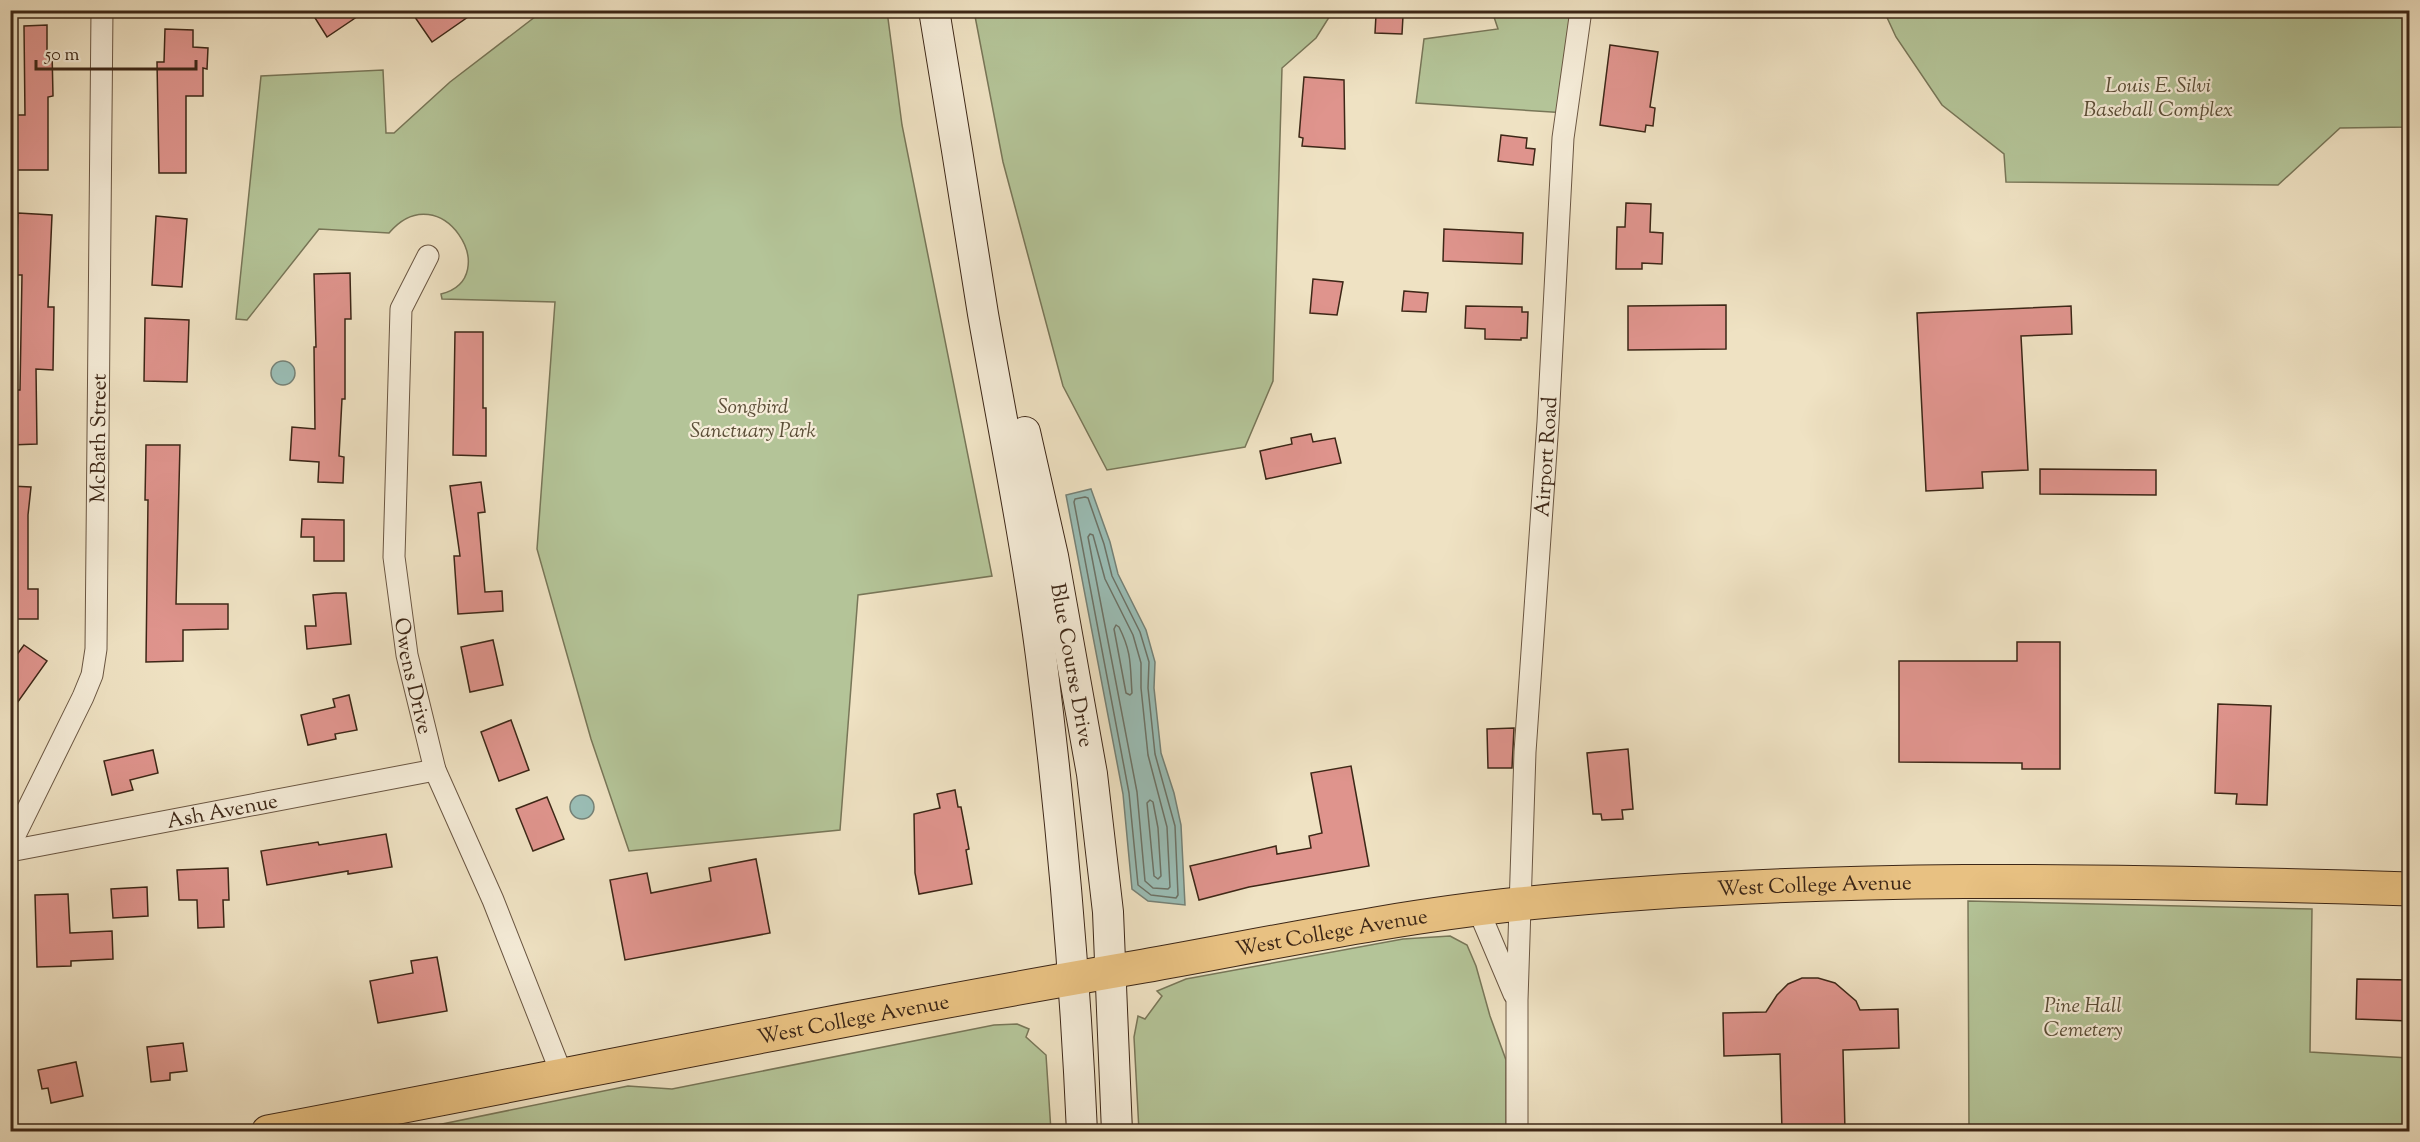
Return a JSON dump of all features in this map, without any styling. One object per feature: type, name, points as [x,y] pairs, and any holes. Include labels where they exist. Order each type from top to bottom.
[{"type":"main road","name":"Blue Course Drive","points":[[934,10],[984,314],[1020,511],[1040,646],[1073,978],[1082,1131]]},
{"type":"main road","name":"Blue Course Drive","points":[[968,208],[1034,469],[1055,567],[1092,774],[1108,912],[1117,1131]]},
{"type":"main road","name":"West College Avenue","points":[[268,1131],[1110,971],[1478,909],[1521,904],[1705,889],[1847,882],[2019,881],[2409,889]]},
{"type":"street","name":"McBath Street","points":[[10,845],[83,697],[92,675],[96,649],[102,10]]},
{"type":"street","name":"Airport Road","points":[[1517,1131],[1517,1000],[1525,752],[1548,422],[1563,138],[1581,10]]},
{"type":"street","name":"Owens Drive","points":[[428,256],[401,309],[394,557],[407,655],[435,770],[493,900],[562,1075]]},
{"type":"street","name":"Ash Avenue","points":[[10,851],[435,770]]},
{"type":"street","points":[[1478,909],[1517,1000]]},
{"type":"green space","name":"Songbird Sanctuary Park","points":[[544,10],[887,11],[902,125],[992,576],[858,595],[840,830],[629,851],[591,739],[537,549],[555,302],[442,299],[441,294],[460,284],[468,269],[467,252],[459,235],[445,221],[428,215],[409,217],[389,233],[319,229],[247,320],[236,319],[261,76],[383,70],[386,133],[394,133],[450,82]]},
{"type":"green space","points":[[974,11],[1333,11],[1316,38],[1282,68],[1273,381],[1245,447],[1107,470],[1063,386],[1003,162]]},
{"type":"green space","points":[[1492,11],[1583,11],[1567,113],[1416,103],[1424,39],[1498,29]]},
{"type":"green space","name":"Louis E. Silvi Baseball Complex","points":[[1884,11],[2409,11],[2409,127],[2340,128],[2278,185],[2006,182],[2004,154],[1942,105],[1896,37]]},
{"type":"green space","name":"Pine Hall Cemetery","points":[[1968,901],[2312,909],[2310,1052],[2409,1058],[2409,1131],[1969,1131]]},
{"type":"green space","points":[[1450,936],[1467,945],[1506,1060],[1506,1131],[1139,1131],[1134,1037],[1138,1016],[1145,1019],[1162,996],[1157,991],[1186,979],[1403,939]]},
{"type":"green space","points":[[1017,1024],[1029,1029],[1026,1037],[1046,1055],[1051,1131],[408,1131],[628,1086],[672,1089],[994,1025]]},
{"type":"water","points":[[283,361],[288,362],[294,368],[294,378],[288,384],[283,385],[278,384],[272,378],[271,373],[272,368],[278,362]]},
{"type":"water","points":[[1091,489],[1110,542],[1118,574],[1146,630],[1155,662],[1154,688],[1161,753],[1174,793],[1181,825],[1185,905],[1148,901],[1132,889],[1123,794],[1066,495]]},
{"type":"water","points":[[582,795],[591,798],[594,807],[591,816],[582,819],[573,816],[570,807],[573,798]]},
{"type":"building","points":[[310,10],[367,10],[327,37]]},
{"type":"building","points":[[410,10],[478,10],[432,42]]},
{"type":"building","points":[[1376,15],[1403,16],[1402,34],[1375,33]]},
{"type":"building","points":[[47,25],[47,51],[52,51],[53,96],[48,97],[48,170],[16,170],[17,115],[25,115],[24,26]]},
{"type":"building","points":[[165,29],[193,30],[193,47],[208,48],[207,69],[203,68],[203,96],[186,96],[186,173],[159,173],[157,62],[164,62]]},
{"type":"building","points":[[1610,45],[1658,52],[1650,107],[1655,108],[1653,126],[1646,125],[1645,132],[1600,125]]},
{"type":"building","points":[[1304,77],[1344,80],[1345,149],[1302,146],[1303,138],[1299,137]]},
{"type":"building","points":[[1501,135],[1527,138],[1526,148],[1535,149],[1533,165],[1498,161]]},
{"type":"building","points":[[1626,203],[1651,204],[1650,232],[1663,233],[1662,264],[1642,263],[1642,269],[1616,269],[1617,227],[1625,227]]},
{"type":"building","points":[[18,213],[52,215],[48,307],[54,307],[53,370],[36,369],[37,444],[10,445],[10,390],[20,390],[22,275],[15,275]]},
{"type":"building","points":[[156,216],[187,219],[182,287],[152,285]]},
{"type":"building","points":[[1444,229],[1523,233],[1522,264],[1443,261]]},
{"type":"building","points":[[350,273],[351,319],[345,319],[345,399],[342,399],[339,456],[344,457],[343,483],[318,482],[319,462],[290,460],[292,427],[315,429],[314,274]]},
{"type":"building","points":[[1313,279],[1343,282],[1337,315],[1310,313]]},
{"type":"building","points":[[1404,291],[1428,293],[1426,312],[1402,311]]},
{"type":"building","points":[[1726,305],[1726,349],[1628,350],[1628,306]]},
{"type":"building","points":[[1466,306],[1522,307],[1522,312],[1528,312],[1527,338],[1521,338],[1521,340],[1485,339],[1485,329],[1465,328]]},
{"type":"building","points":[[2071,306],[2072,334],[2021,336],[2028,470],[1982,472],[1983,488],[1926,491],[1917,313]]},
{"type":"building","points":[[145,318],[189,320],[187,382],[144,381]]},
{"type":"building","points":[[455,332],[483,332],[483,408],[486,408],[486,456],[453,455]]},
{"type":"building","points":[[1311,434],[1313,442],[1335,438],[1341,463],[1266,479],[1260,451],[1292,444],[1291,438]]},
{"type":"building","points":[[146,445],[180,445],[176,604],[228,604],[228,629],[183,630],[183,661],[146,662],[148,500],[145,500]]},
{"type":"building","points":[[2040,469],[2156,470],[2156,495],[2040,494]]},
{"type":"building","points":[[481,482],[485,512],[478,513],[485,592],[502,591],[503,611],[458,614],[454,556],[460,556],[450,486]]},
{"type":"building","points":[[10,486],[31,487],[28,515],[28,589],[38,589],[38,619],[10,619]]},
{"type":"building","points":[[302,519],[344,520],[344,561],[314,561],[314,537],[301,537]]},
{"type":"building","points":[[346,593],[351,644],[307,649],[305,626],[316,626],[313,595]]},
{"type":"building","points":[[493,640],[503,685],[470,692],[461,647]]},
{"type":"building","points":[[2017,642],[2060,642],[2060,769],[2022,769],[2022,763],[1899,762],[1899,661],[2017,661]]},
{"type":"building","points":[[24,645],[47,661],[10,713],[10,664]]},
{"type":"building","points":[[349,695],[357,730],[335,734],[336,739],[308,745],[301,715],[335,707],[333,699]]},
{"type":"building","points":[[2218,704],[2271,706],[2267,805],[2236,804],[2237,794],[2215,793]]},
{"type":"building","points":[[511,720],[529,770],[499,781],[481,732]]},
{"type":"building","points":[[1514,728],[1512,768],[1488,768],[1487,729]]},
{"type":"building","points":[[1628,749],[1633,809],[1622,810],[1623,819],[1602,820],[1601,814],[1593,814],[1587,753]]},
{"type":"building","points":[[153,750],[158,773],[130,780],[133,790],[112,795],[104,761]]},
{"type":"building","points":[[1351,766],[1369,866],[1249,887],[1199,900],[1190,866],[1276,846],[1277,854],[1311,848],[1309,836],[1322,833],[1311,773]]},
{"type":"building","points":[[955,790],[958,807],[961,807],[969,849],[966,850],[972,884],[919,894],[915,873],[914,814],[940,808],[937,794]]},
{"type":"building","points":[[547,797],[564,839],[533,851],[516,809]]},
{"type":"building","points":[[386,834],[392,867],[348,874],[348,871],[267,885],[261,851],[318,842],[319,845]]},
{"type":"building","points":[[756,859],[770,933],[625,960],[610,880],[647,873],[651,893],[711,881],[709,868]]},
{"type":"building","points":[[228,868],[229,900],[223,900],[224,927],[198,928],[197,900],[179,900],[177,870]]},
{"type":"building","points":[[147,887],[148,916],[113,918],[111,889]]},
{"type":"building","points":[[68,894],[70,933],[112,931],[113,959],[71,961],[71,966],[37,967],[35,895]]},
{"type":"building","points":[[437,957],[447,1011],[378,1023],[370,981],[413,973],[411,961]]},
{"type":"building","points":[[1802,978],[1818,978],[1835,983],[1856,1001],[1860,1010],[1898,1009],[1899,1048],[1843,1050],[1845,1131],[1782,1131],[1780,1054],[1724,1056],[1723,1013],[1766,1012],[1777,995],[1788,984]]},
{"type":"building","points":[[2357,979],[2409,980],[2409,1021],[2356,1019]]},
{"type":"building","points":[[183,1043],[187,1071],[170,1073],[170,1080],[151,1082],[147,1047]]},
{"type":"building","points":[[76,1062],[83,1096],[51,1103],[48,1088],[42,1089],[38,1070]]}]
